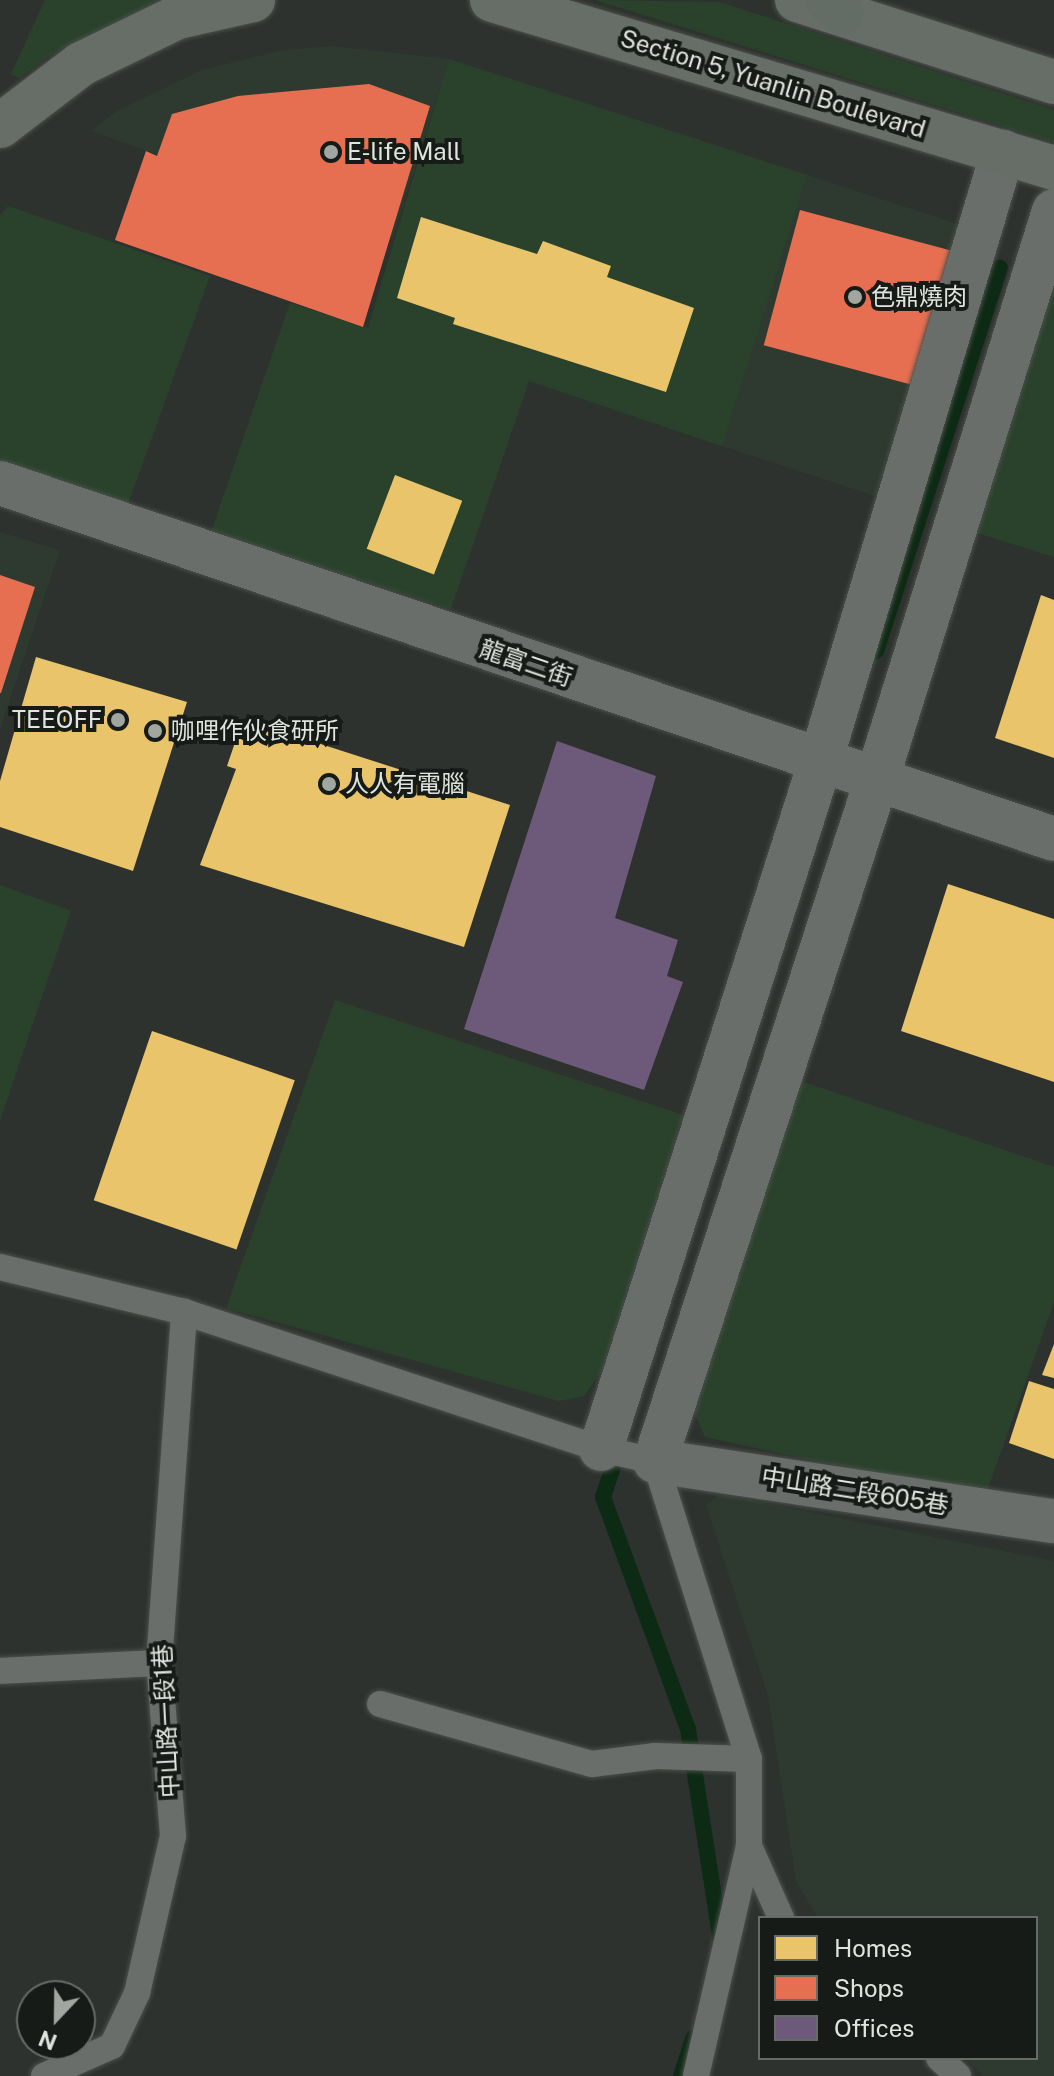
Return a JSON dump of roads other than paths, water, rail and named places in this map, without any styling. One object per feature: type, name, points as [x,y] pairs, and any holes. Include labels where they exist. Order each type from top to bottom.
[{"type":"main road","points":[[0,126],[81,64],[178,17],[253,0]]},
{"type":"main road","name":"Section 5, Yuanlin Boulevard","points":[[468,0],[505,4],[1054,168]]},
{"type":"main road","points":[[797,0],[834,7],[1054,82]]},
{"type":"street","points":[[601,1449],[820,763],[1003,152]]},
{"type":"street","points":[[655,1461],[876,782],[1054,211]]},
{"type":"street","name":"龍富二街","points":[[0,483],[876,782],[1054,839]]},
{"type":"street","name":"中山路二段605巷","points":[[655,1461],[1054,1521]]},
{"type":"lane","points":[[0,1267],[184,1312],[601,1449],[655,1461],[749,1759],[749,1846],[696,2076]]},
{"type":"lane","name":"中山路一段1巷","points":[[44,2076],[112,2046],[137,1993],[173,1836],[159,1663],[184,1312]]},
{"type":"lane","points":[[0,1671],[159,1663]]},
{"type":"lane","points":[[380,1704],[592,1764],[655,1756],[749,1759]]},
{"type":"lane","points":[[749,1846],[780,1916]]},
{"type":"lane","points":[[941,2060],[958,2076]]},
{"type":"waterway","points":[[876,651],[1000,268]]},
{"type":"waterway","points":[[620,1446],[603,1497],[688,1729],[721,1943]]},
{"type":"waterway","points":[[681,2076],[693,2038]]},
{"type":"place","name":"E-life Mall","points":[[331,152]]},
{"type":"place","name":"色鼎燒肉","points":[[855,297]]},
{"type":"place","name":"TEEOFF","points":[[118,720]]},
{"type":"place","name":"咖哩作伙食研所","points":[[155,731]]},
{"type":"place","name":"人人有電腦","points":[[329,784]]}]
